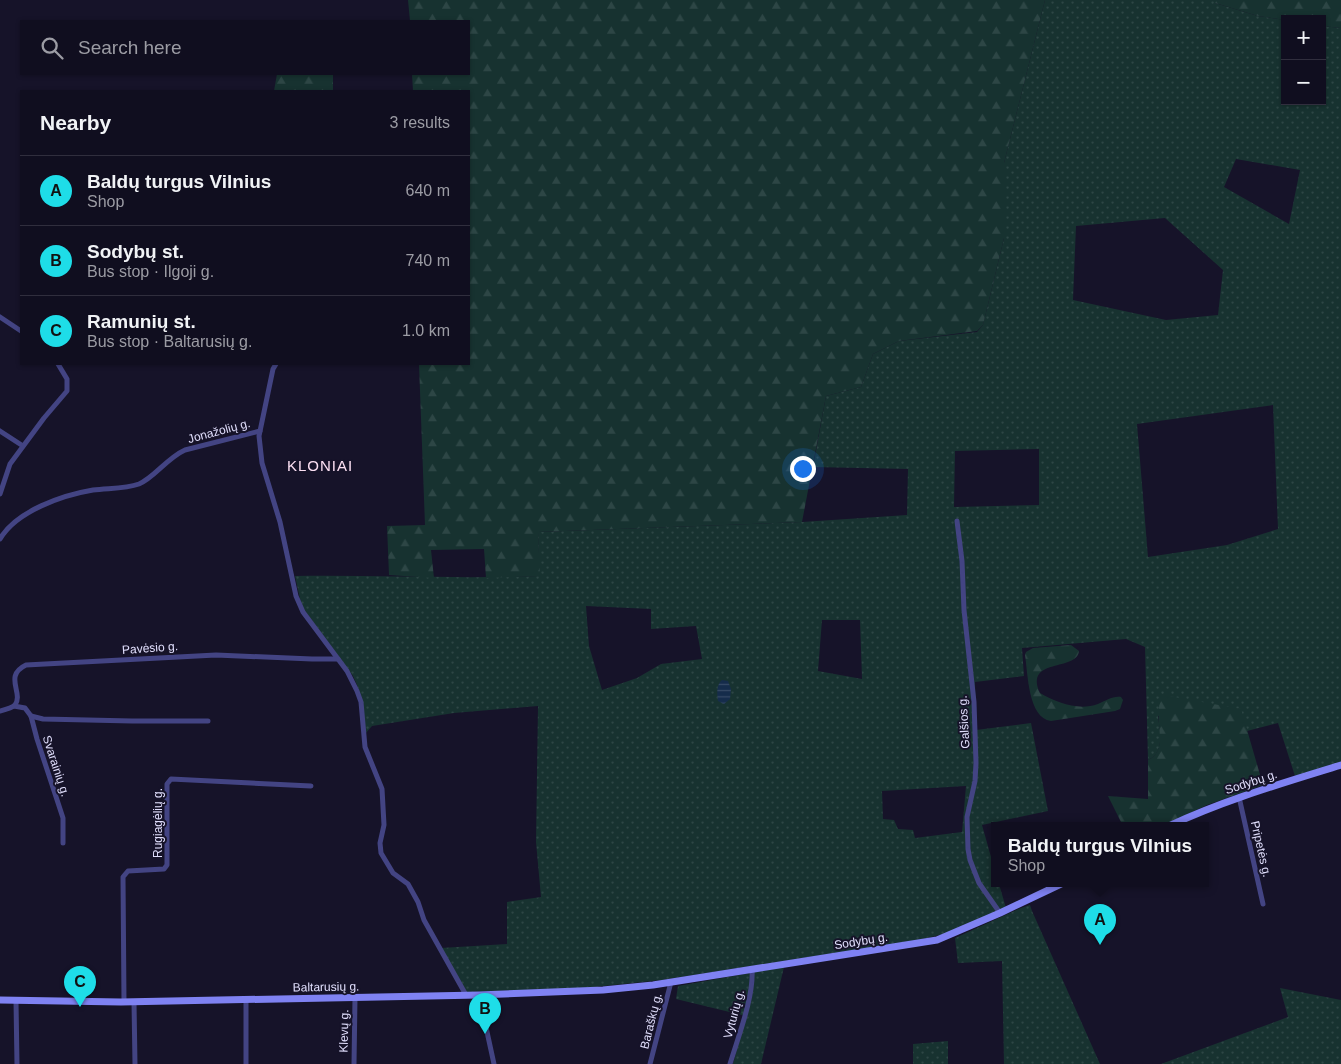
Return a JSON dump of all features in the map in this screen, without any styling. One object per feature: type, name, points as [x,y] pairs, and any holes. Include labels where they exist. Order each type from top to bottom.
[{"type":"main road","name":"Sodybų g.","points":[[1178,822],[1215,806],[1341,765]]},
{"type":"main road","name":"Sodybų g.","points":[[653,985],[932,941],[952,935],[1055,887]]},
{"type":"main road","name":"Baltarusių g.","points":[[0,1000],[134,1002],[355,998],[603,990],[653,985]]},
{"type":"street","points":[[0,317],[20,331]]},
{"type":"street","points":[[0,494],[6,472],[23,446],[67,392],[67,379],[59,365]]},
{"type":"street","points":[[275,366],[260,431],[262,463],[273,496],[296,596],[303,612],[347,670],[358,691],[361,702],[365,747],[382,789],[384,825],[380,843],[381,853],[393,873],[408,884],[418,902],[424,920],[466,995]]},
{"type":"street","points":[[0,431],[23,446]]},
{"type":"street","name":"Jonažolių g.","points":[[0,539],[5,530],[19,518],[52,502],[91,490],[133,486],[142,483],[176,454],[185,450],[260,431]]},
{"type":"street","name":"Galšios g.","points":[[957,521],[974,702],[976,763],[975,781],[967,817],[968,849],[979,884],[1000,913]]},
{"type":"street","name":"Pavėsio g.","points":[[14,706],[17,700],[14,684],[16,675],[20,668],[26,665],[216,654],[338,659]]},
{"type":"street","points":[[0,711],[14,706],[25,708],[32,716],[43,719],[208,721]]},
{"type":"street","name":"Svarainių g.","points":[[32,716],[37,739],[63,818],[63,843]]},
{"type":"street","name":"Rugiagėlių g.","points":[[124,1002],[123,877],[128,871],[164,869],[167,865],[168,781],[171,779],[311,786]]},
{"type":"street","name":"Pripetės g.","points":[[1239,798],[1263,904]]},
{"type":"street","name":"Vyturių g.","points":[[730,1064],[748,1001],[753,979],[752,969]]},
{"type":"street","name":"Baraškų g.","points":[[650,1064],[670,982]]},
{"type":"street","points":[[479,995],[494,1064]]},
{"type":"street","name":"Klevų g.","points":[[354,1064],[355,998]]},
{"type":"street","points":[[16,1000],[17,1064]]},
{"type":"street","points":[[246,1000],[246,1064]]},
{"type":"street","points":[[134,1002],[135,1064]]},
{"type":"green space","points":[[408,0],[1045,0],[1004,163],[1004,238],[983,325],[977,331],[899,341],[873,354],[861,387],[826,396],[802,522],[538,532],[540,576],[486,578],[484,549],[431,550],[434,578],[389,575],[387,526],[425,525],[419,365],[470,365],[470,90],[413,90],[412,75],[470,75],[470,20],[410,20]]},
{"type":"green space","points":[[1045,0],[1215,0],[1215,3],[1258,16],[1281,19],[1281,105],[1326,105],[1326,26],[1341,28],[1341,762],[1295,776],[1278,723],[1247,731],[1240,709],[1158,716],[1159,747],[1153,757],[1148,760],[1145,647],[1126,639],[1022,648],[1024,676],[975,682],[976,730],[1031,723],[1048,811],[982,825],[991,857],[991,887],[1000,887],[1006,908],[944,934],[918,940],[662,980],[584,988],[467,992],[441,948],[507,944],[507,902],[541,897],[536,842],[538,706],[454,713],[372,726],[365,734],[359,690],[353,676],[303,608],[295,576],[539,576],[538,532],[802,522],[907,515],[908,469],[813,467],[826,396],[861,387],[873,354],[899,341],[977,332],[983,325],[1004,238],[1004,163]],"holes":[[[1236,159],[1300,170],[1289,224],[1224,187]],[[1165,218],[1223,270],[1218,315],[1166,320],[1073,300],[1076,226]],[[1273,405],[1278,529],[1227,545],[1148,557],[1137,424]],[[1039,449],[1039,505],[954,507],[955,451]],[[586,606],[651,609],[651,629],[696,626],[702,659],[661,664],[637,678],[602,690],[589,646]],[[822,620],[860,620],[862,679],[818,671]],[[966,786],[962,832],[915,838],[913,830],[898,829],[894,820],[883,819],[882,791]]]},
{"type":"green space","points":[[1215,0],[1341,0],[1341,28],[1326,26],[1326,15],[1281,15],[1281,19],[1258,16],[1215,3]]},
{"type":"green space","points":[[277,75],[333,75],[333,90],[274,90]]},
{"type":"green space","points":[[1071,645],[1079,651],[1076,657],[1070,661],[1045,669],[1039,674],[1037,682],[1040,693],[1061,703],[1083,707],[1098,704],[1115,697],[1121,697],[1123,700],[1120,709],[1051,721],[1043,718],[1038,712],[1030,694],[1026,652],[1033,648]]},
{"type":"green space","points":[[1163,695],[1241,709],[1263,785],[1207,805],[1171,822],[1121,822],[1108,796],[1148,799],[1148,760],[1155,755],[1159,748],[1160,703]]},
{"type":"green space","points":[[1030,905],[1100,1064],[1004,1064],[1002,961],[958,963],[955,938]]},
{"type":"green space","points":[[784,967],[761,1064],[733,1064],[746,1016],[676,999],[678,986]]},
{"type":"green space","points":[[1280,988],[1341,1000],[1341,1064],[1161,1064],[1288,1017]]},
{"type":"green space","points":[[948,1041],[948,1064],[913,1064],[913,1044]]},
{"type":"water","points":[[722,680],[728,681],[731,689],[730,699],[724,704],[718,701],[717,695],[718,687]]},
{"type":"place","name":"Baldų turgus Vilnius","points":[[1100,945]]},
{"type":"place","name":"Ramunių st.","points":[[80,1007]]},
{"type":"place","name":"Sodybų st.","points":[[485,1034]]},
{"type":"district","name":"KLONIAI","points":[[320,465]]}]
